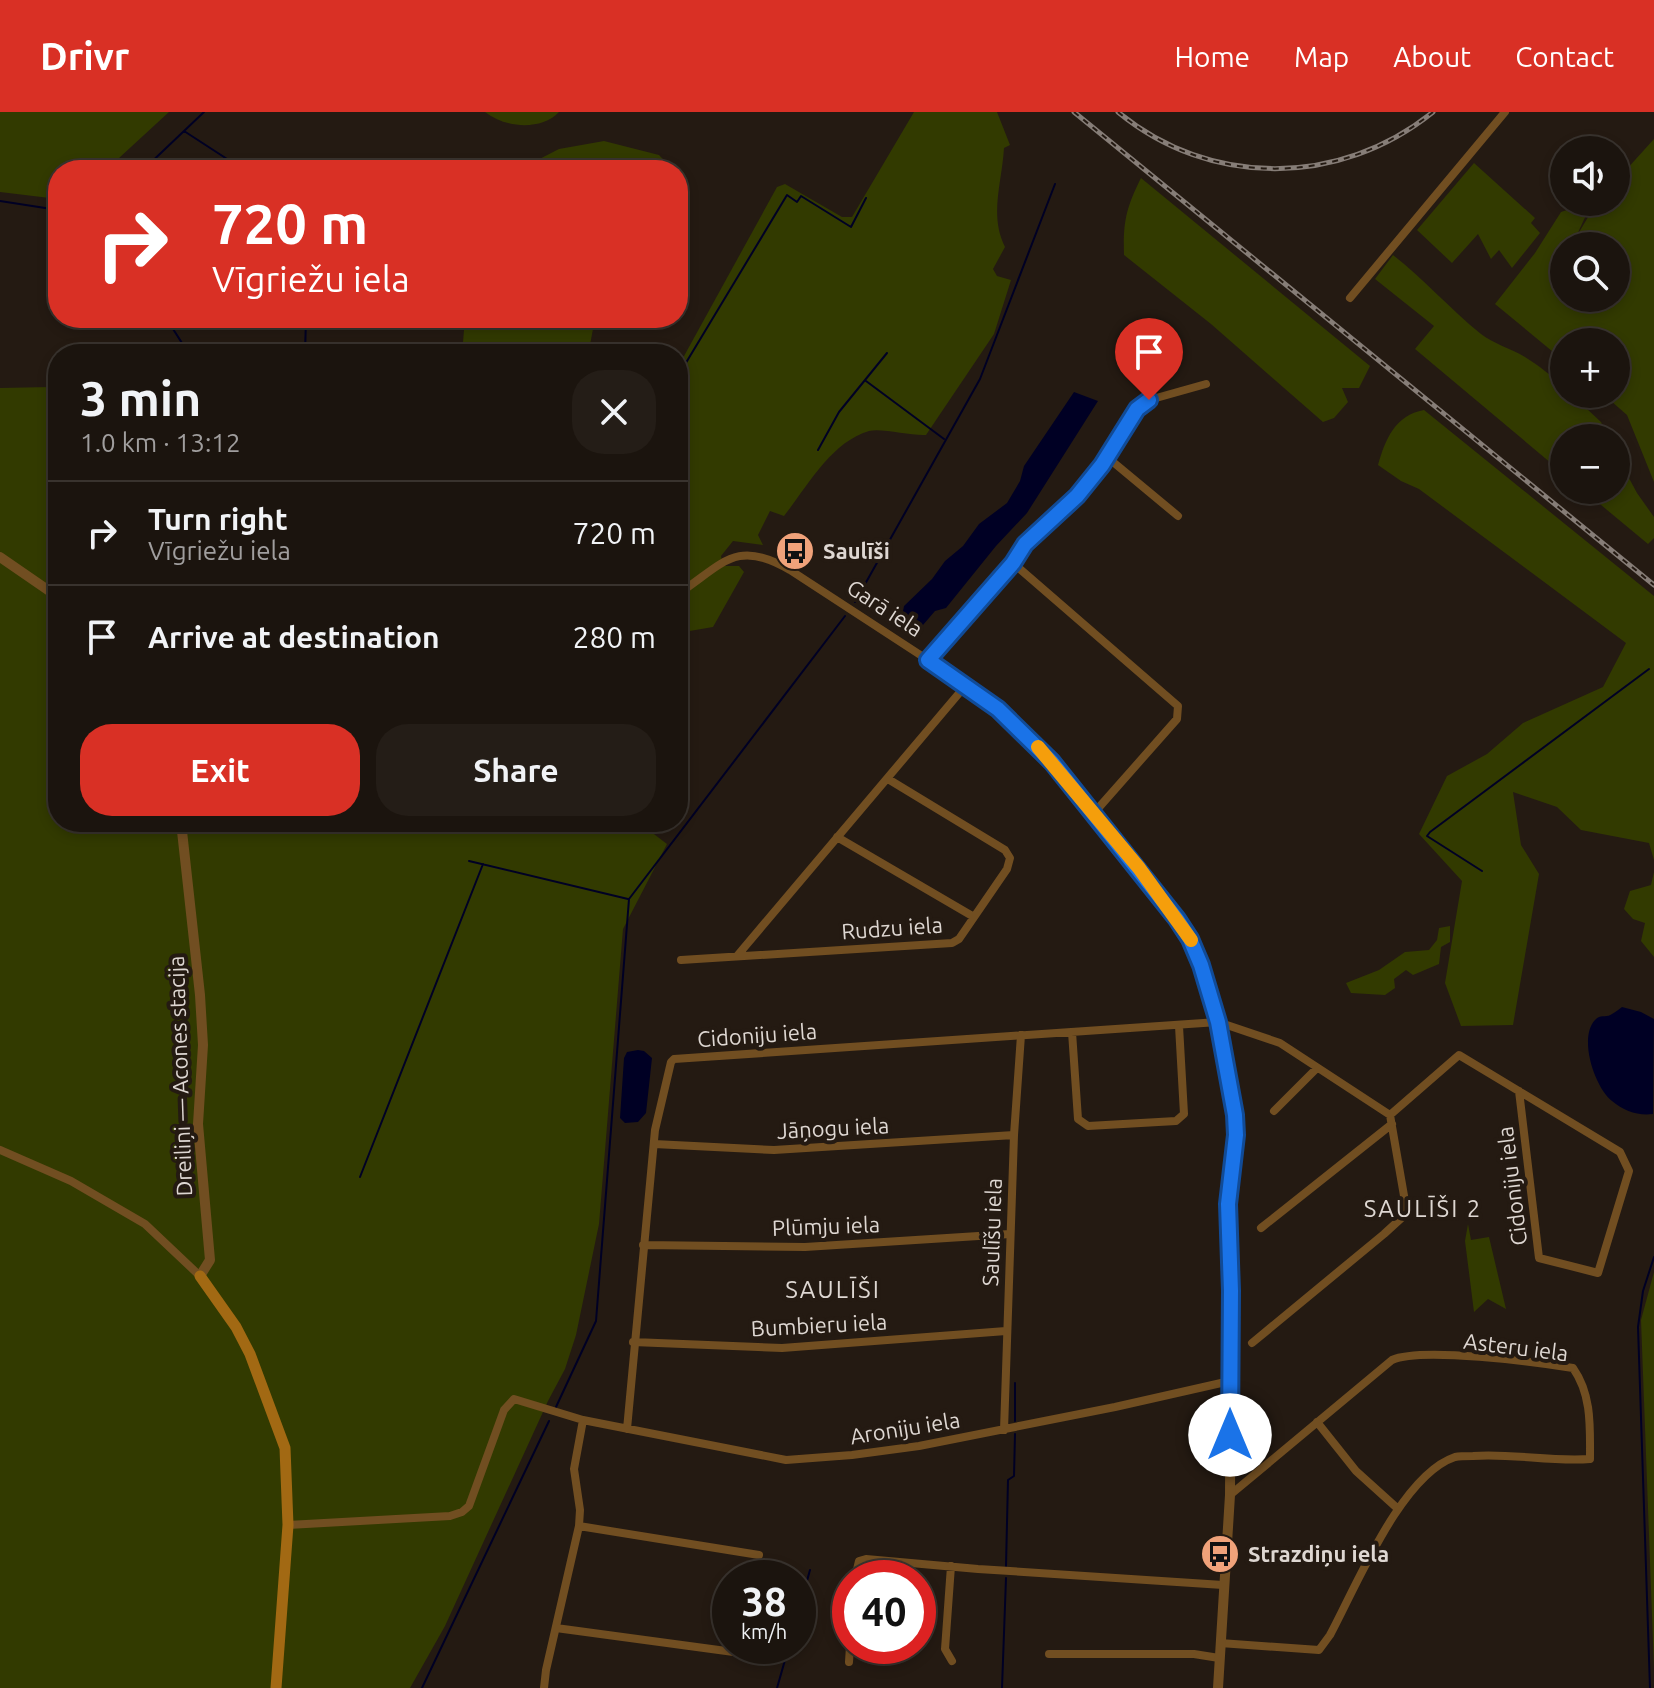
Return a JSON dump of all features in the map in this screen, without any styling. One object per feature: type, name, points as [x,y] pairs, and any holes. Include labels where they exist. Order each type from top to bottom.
[{"type":"main road","points":[[200,1276],[236,1327],[260,1377],[285,1448],[288,1525],[276,1688]]},
{"type":"street","points":[[1350,298],[1505,112]]},
{"type":"street","points":[[928,660],[1013,563],[1025,544],[1059,515],[1107,457],[1137,409],[1149,400],[1206,384]]},
{"type":"street","points":[[1107,457],[1178,516]]},
{"type":"street","name":"Garā iela","points":[[688,587],[729,559],[744,553],[773,560],[966,685],[1025,734],[1052,762],[1139,868],[1190,939],[1218,1022],[1236,1135],[1228,1204],[1230,1495],[1218,1688]]},
{"type":"street","points":[[0,557],[48,590]]},
{"type":"street","points":[[1013,563],[1178,706],[1177,719],[1094,813]]},
{"type":"street","points":[[737,956],[966,685]]},
{"type":"street","name":"Rudzu iela","points":[[681,960],[952,943],[959,939],[1007,869],[1010,858],[1005,850],[888,779]]},
{"type":"street","name":"Dreiliņi — Acones stacija","points":[[182,832],[197,947],[203,1045],[198,1124],[210,1260],[200,1276]]},
{"type":"street","points":[[837,837],[974,917]]},
{"type":"street","name":"Cidoniju iela","points":[[627,1429],[655,1130],[674,1059],[1218,1022],[1280,1043],[1391,1120],[1459,1055],[1519,1091],[1620,1152],[1629,1171],[1598,1273],[1539,1258],[1519,1091]]},
{"type":"street","points":[[1072,1032],[1078,1119],[1088,1126],[1176,1121],[1184,1114],[1179,1026]]},
{"type":"street","name":"Saulīšu iela","points":[[1004,1430],[1014,1135],[1021,1035]]},
{"type":"street","points":[[1274,1111],[1317,1068]]},
{"type":"street","points":[[1252,1343],[1407,1213],[1391,1120],[1261,1228]]},
{"type":"street","name":"Jāņogu iela","points":[[654,1144],[774,1150],[1014,1135]]},
{"type":"street","points":[[0,1150],[71,1181],[145,1224],[200,1276]]},
{"type":"street","name":"Plūmju iela","points":[[643,1245],[805,1247],[1010,1234]]},
{"type":"street","name":"Bumbieru iela","points":[[633,1342],[782,1348],[1006,1331]]},
{"type":"street","name":"Asteru iela","points":[[1220,1643],[1319,1650],[1330,1635],[1397,1508],[1427,1474],[1455,1457],[1490,1455],[1571,1461],[1590,1459],[1590,1417],[1582,1381],[1573,1368],[1467,1357],[1403,1355],[1392,1360],[1230,1495]]},
{"type":"street","name":"Aroniju iela","points":[[288,1525],[450,1516],[462,1512],[469,1506],[497,1426],[509,1402],[514,1399],[583,1420],[786,1460],[879,1452],[1004,1430],[1230,1381]]},
{"type":"street","points":[[544,1688],[579,1526],[574,1469],[583,1420]]},
{"type":"street","points":[[1317,1422],[1356,1471],[1397,1508]]},
{"type":"street","points":[[579,1526],[759,1555]]},
{"type":"street","points":[[936,1565],[1223,1585]]},
{"type":"street","points":[[951,1566],[945,1649],[952,1661]]},
{"type":"street","points":[[556,1628],[712,1649]]},
{"type":"street","points":[[1049,1654],[1194,1654],[1219,1658]]},
{"type":"green space","points":[[0,112],[169,112],[117,160],[48,160],[48,198],[0,192]]},
{"type":"green space","points":[[485,112],[559,112],[543,122],[523,125],[502,121]]},
{"type":"green space","points":[[914,112],[997,112],[1010,145],[1004,148],[997,211],[1005,247],[993,269],[997,276],[1011,280],[994,334],[926,435],[875,430],[855,437],[831,455],[784,516],[770,511],[758,535],[763,545],[733,541],[721,556],[723,566],[739,566],[744,572],[713,627],[688,631],[688,349],[777,187],[785,184],[842,217],[852,217]]},
{"type":"green space","points":[[1654,139],[1654,482],[1627,415],[1619,408],[1630,408],[1630,328],[1550,328],[1550,349],[1495,304],[1535,253],[1558,216],[1586,216],[1578,232],[1550,232],[1550,312],[1630,312],[1630,232],[1579,232],[1589,216],[1630,216],[1630,166]]},
{"type":"green space","points":[[604,141],[659,155],[664,160],[538,160],[559,149]]},
{"type":"green space","points":[[1474,163],[1535,218],[1531,223],[1540,233],[1512,268],[1499,250],[1491,259],[1478,234],[1452,263],[1417,230]]},
{"type":"green space","points":[[1141,178],[1370,366],[1359,388],[1342,388],[1348,402],[1334,418],[1323,422],[1211,324],[1124,255],[1126,215]]},
{"type":"green space","points":[[1393,255],[1481,334],[1525,357],[1550,375],[1550,408],[1586,408],[1602,424],[1550,424],[1550,462],[1415,349],[1434,326],[1375,279]]},
{"type":"green space","points":[[464,328],[593,328],[590,344],[463,344]]},
{"type":"green space","points":[[48,387],[48,832],[651,832],[667,844],[623,929],[599,1224],[576,1335],[565,1369],[445,1626],[410,1688],[0,1688],[0,388]]},
{"type":"green space","points":[[1424,410],[1654,596],[1654,860],[1649,843],[1581,830],[1557,807],[1513,792],[1521,845],[1539,874],[1513,1025],[1461,1026],[1445,983],[1462,881],[1419,834],[1447,776],[1487,754],[1523,723],[1603,687],[1626,643],[1419,489],[1378,465],[1393,430],[1406,417]]},
{"type":"green space","points":[[1630,480],[1654,517],[1654,538],[1648,544],[1600,504],[1630,504]]},
{"type":"green space","points":[[1654,872],[1654,957],[1641,941],[1645,923],[1633,919],[1624,909],[1630,891],[1651,885]]},
{"type":"green space","points":[[1450,926],[1450,942],[1441,947],[1439,964],[1413,975],[1406,970],[1394,979],[1395,988],[1385,995],[1351,993],[1346,983],[1379,970],[1405,952],[1429,950],[1437,940],[1439,928]]},
{"type":"green space","points":[[1468,1224],[1471,1240],[1489,1237],[1506,1309],[1488,1299],[1474,1312],[1465,1241]]},
{"type":"green space","points":[[1654,1272],[1654,1669],[1641,1320]]},
{"type":"water","points":[[1074,392],[1098,401],[1027,513],[946,608],[935,611],[923,625],[914,625],[902,616],[904,606],[963,546],[979,524],[1007,503],[1020,481],[1024,466]]},
{"type":"water","points":[[1622,1007],[1654,1019],[1653,1114],[1631,1112],[1612,1101],[1600,1085],[1591,1062],[1588,1050],[1590,1028],[1597,1018],[1610,1015]]},
{"type":"water","points":[[638,1050],[652,1058],[646,1113],[638,1122],[625,1123],[620,1118],[624,1058],[627,1052]]},
{"type":"waterway","points":[[154,160],[204,112]]},
{"type":"waterway","points":[[184,131],[229,160]]},
{"type":"waterway","points":[[855,602],[980,379],[1055,184]]},
{"type":"waterway","points":[[688,359],[787,195],[797,202],[801,196],[851,227],[866,198]]},
{"type":"waterway","points":[[0,201],[48,208]]},
{"type":"waterway","points":[[172,328],[183,344]]},
{"type":"waterway","points":[[305,344],[306,328]]},
{"type":"waterway","points":[[818,450],[839,412],[887,353]]},
{"type":"waterway","points":[[866,381],[944,439]]},
{"type":"waterway","points":[[688,822],[845,616]]},
{"type":"waterway","points":[[1482,871],[1427,836],[1649,669]]},
{"type":"waterway","points":[[556,1407],[596,1321],[629,899],[680,832]]},
{"type":"waterway","points":[[469,861],[628,899]]},
{"type":"waterway","points":[[360,1177],[483,864]]},
{"type":"waterway","points":[[1650,1688],[1638,1327],[1643,1291],[1654,1257]]},
{"type":"waterway","points":[[1015,1383],[1015,1421]]},
{"type":"waterway","points":[[422,1688],[549,1421]]},
{"type":"waterway","points":[[1006,1566],[1008,1480],[1014,1476],[1015,1434]]},
{"type":"waterway","points":[[1002,1688],[1006,1578]]},
{"type":"waterway","points":[[777,1688],[784,1664]]},
{"type":"railway","points":[[1074,112],[1654,585]]},
{"type":"railway","points":[[1118,112],[1154,137],[1193,155],[1234,165],[1275,169],[1317,165],[1357,154],[1397,137],[1433,112]]},
{"type":"slow traffic","points":[[1038,747],[1139,868],[1191,940]]},
{"type":"place","name":"Saulīši","points":[[795,551]]},
{"type":"place","name":"Strazdiņu iela","points":[[1220,1554]]},
{"type":"district","name":"SAULĪŠI 2","points":[[1423,1209]]},
{"type":"district","name":"SAULĪŠI","points":[[833,1290]]},
{"type":"route","points":[[1149,400],[1137,409],[1102,465],[1077,496],[1025,544],[1013,563],[928,660],[998,709],[1052,762],[1177,919],[1201,965],[1218,1022],[1235,1115],[1236,1135],[1228,1204],[1230,1435]]}]
